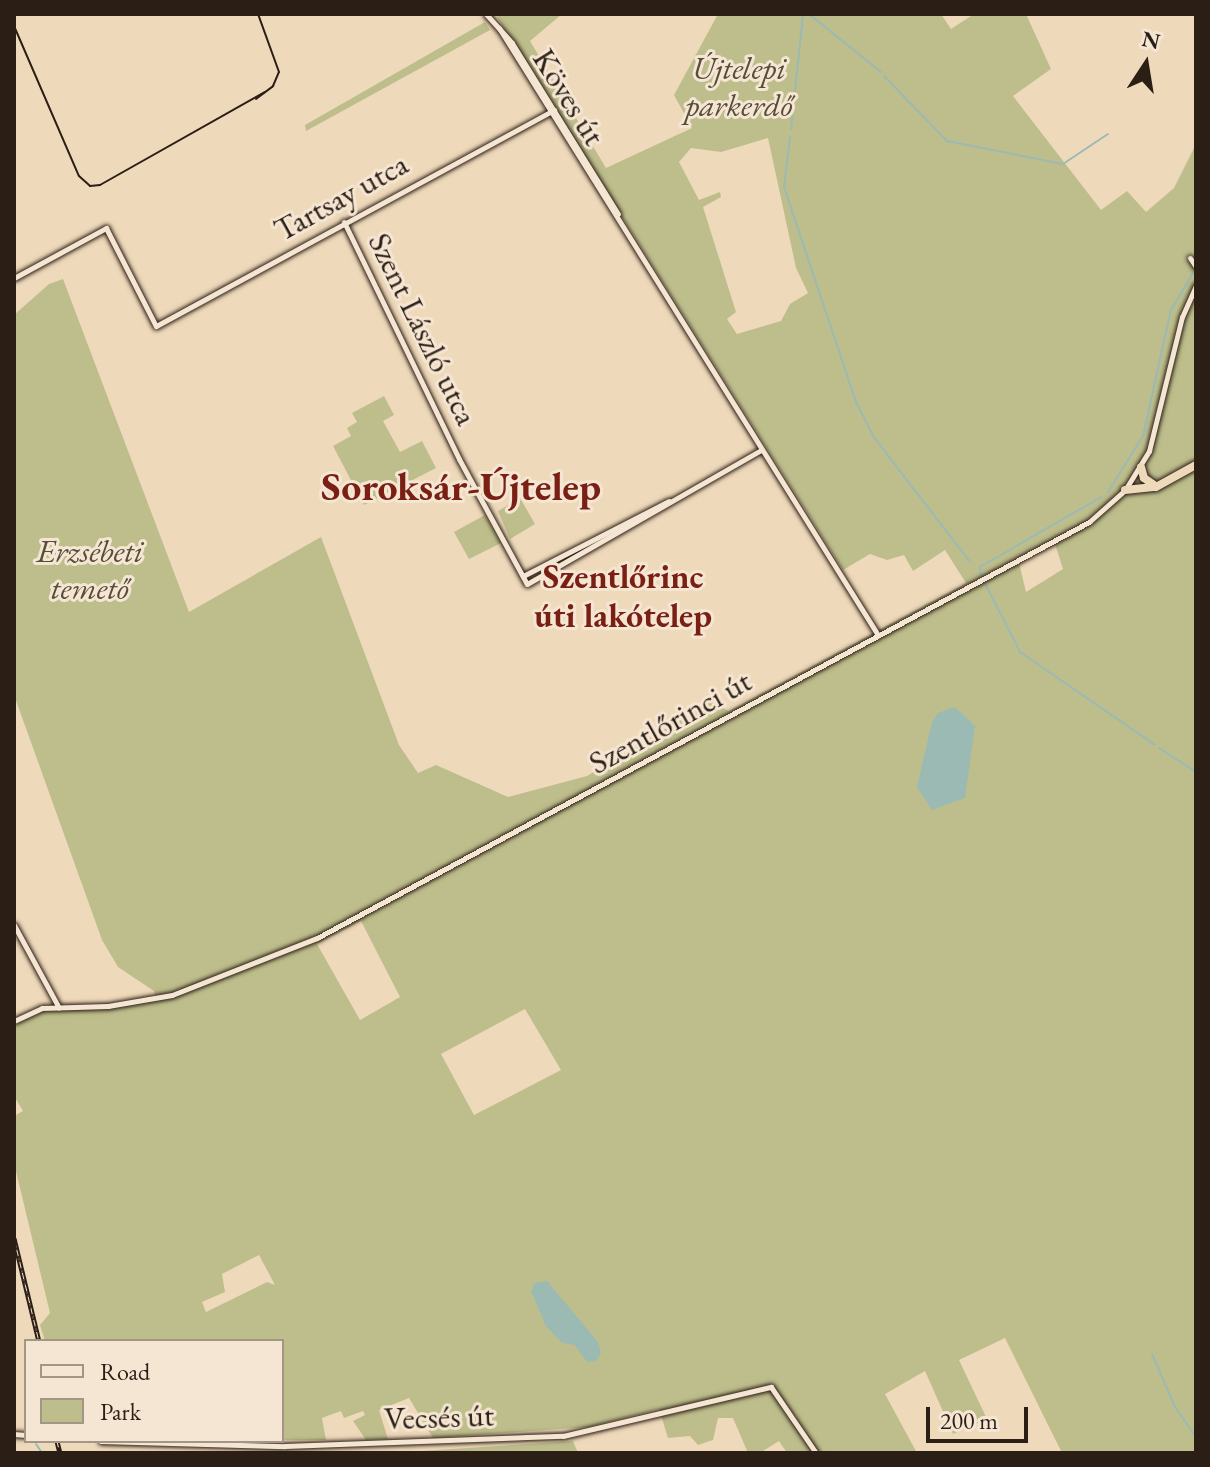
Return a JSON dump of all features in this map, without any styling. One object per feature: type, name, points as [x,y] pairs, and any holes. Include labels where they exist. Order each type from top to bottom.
[{"type":"highway","points":[[1125,490],[1159,486],[1196,465]]},
{"type":"highway","points":[[1141,467],[1145,480],[1159,486]]},
{"type":"highway","points":[[1134,478],[1159,486]]},
{"type":"highway","points":[[1134,478],[1141,486]]},
{"type":"street","name":"Köves út","points":[[486,14],[499,28],[554,113],[628,237],[878,635]]},
{"type":"street","name":"Tartsay utca","points":[[14,278],[106,228],[156,326],[344,222],[554,113]]},
{"type":"street","name":"Szent László utca","points":[[344,222],[527,584],[625,532],[670,500]]},
{"type":"street","name":"Szentlőrinci út","points":[[14,1021],[35,1010],[172,995],[317,938],[1081,526],[1125,490],[1141,467],[1161,418],[1182,317],[1196,285]]},
{"type":"street","points":[[523,576],[761,450]]},
{"type":"street","points":[[14,925],[59,1008]]},
{"type":"street","name":"Vecsés út","points":[[158,1443],[273,1447],[563,1436],[773,1387],[816,1453]]},
{"type":"green space","points":[[502,14],[562,14],[530,41],[606,168],[692,128],[674,95],[718,14],[941,14],[951,29],[974,14],[1026,14],[1051,69],[1013,96],[1101,210],[1127,191],[1146,212],[1174,188],[1196,144],[1196,1453],[1062,1453],[1005,1338],[959,1360],[987,1419],[953,1434],[925,1371],[885,1394],[917,1453],[787,1453],[779,1441],[760,1453],[748,1453],[733,1418],[718,1418],[713,1440],[698,1445],[690,1436],[668,1438],[659,1409],[589,1427],[433,1438],[409,1398],[379,1410],[388,1439],[366,1440],[353,1421],[365,1415],[363,1411],[344,1418],[341,1411],[322,1418],[326,1440],[284,1440],[284,1339],[44,1339],[40,1325],[50,1313],[14,1163],[14,1116],[23,1111],[14,1096],[14,1026],[42,1010],[157,1001],[154,991],[118,967],[102,940],[14,695],[14,315],[49,284],[63,279],[189,612],[321,537],[399,745],[418,773],[436,765],[508,797],[587,776],[710,702],[729,711],[966,583],[945,550],[913,571],[904,555],[887,560],[870,554],[843,570],[497,17]],"holes":[[[768,138],[796,268],[808,293],[790,304],[781,321],[737,334],[727,319],[736,312],[703,207],[721,197],[720,192],[699,200],[679,162],[691,148],[721,152]],[[1055,544],[1063,569],[1026,592],[1019,563]],[[361,921],[400,997],[360,1020],[317,944]],[[525,1009],[561,1070],[474,1115],[441,1054]],[[259,1255],[275,1285],[267,1282],[206,1312],[202,1302],[225,1292],[222,1274]]]},
{"type":"green space","points":[[485,22],[490,30],[306,131],[305,125]]},
{"type":"green space","points":[[384,396],[394,415],[383,421],[400,452],[422,441],[436,468],[364,505],[333,446],[351,436],[347,428],[357,422],[352,413]]},
{"type":"green space","points":[[520,498],[535,524],[510,539],[498,511]]},
{"type":"green space","points":[[485,515],[501,543],[469,559],[454,532]]},
{"type":"green space","points":[[573,1441],[578,1453],[418,1453],[423,1451]]},
{"type":"water","points":[[955,707],[975,726],[965,798],[932,810],[917,787],[932,722],[938,713]]},
{"type":"water","points":[[547,1281],[598,1342],[601,1353],[596,1361],[587,1362],[575,1345],[562,1343],[546,1326],[531,1291],[535,1283]]},
{"type":"waterway","points":[[791,129],[803,14]]},
{"type":"waterway","points":[[809,14],[881,72]]},
{"type":"waterway","points":[[884,76],[947,141],[1063,164],[1108,134]]},
{"type":"waterway","points":[[790,137],[784,187],[856,402],[873,436],[970,562]]},
{"type":"waterway","points":[[1108,492],[1143,436],[1171,310],[1193,273]]},
{"type":"waterway","points":[[981,575],[980,567],[1101,497]]},
{"type":"waterway","points":[[985,583],[1020,652],[1154,744]]},
{"type":"waterway","points":[[1159,748],[1196,772]]},
{"type":"waterway","points":[[1152,1354],[1175,1407],[1196,1437]]},
{"type":"waterway","points":[[36,1444],[42,1453]]},
{"type":"tram line","points":[[256,99],[273,86],[279,72],[258,14]]},
{"type":"tram line","points":[[14,26],[79,176],[90,186],[100,185],[265,92]]},
{"type":"railway","points":[[14,1238],[39,1339]]},
{"type":"railway","points":[[58,1443],[60,1453]]},
{"type":"district","name":"Soroksár-Újtelep","points":[[461,486]]},
{"type":"district","name":"Szentlőrinc úti lakótelep","points":[[623,596]]},
{"type":"park label","name":"Újtelepi parkerdő","points":[[739,88]]},
{"type":"park label","name":"Erzsébeti temető","points":[[90,570]]}]
